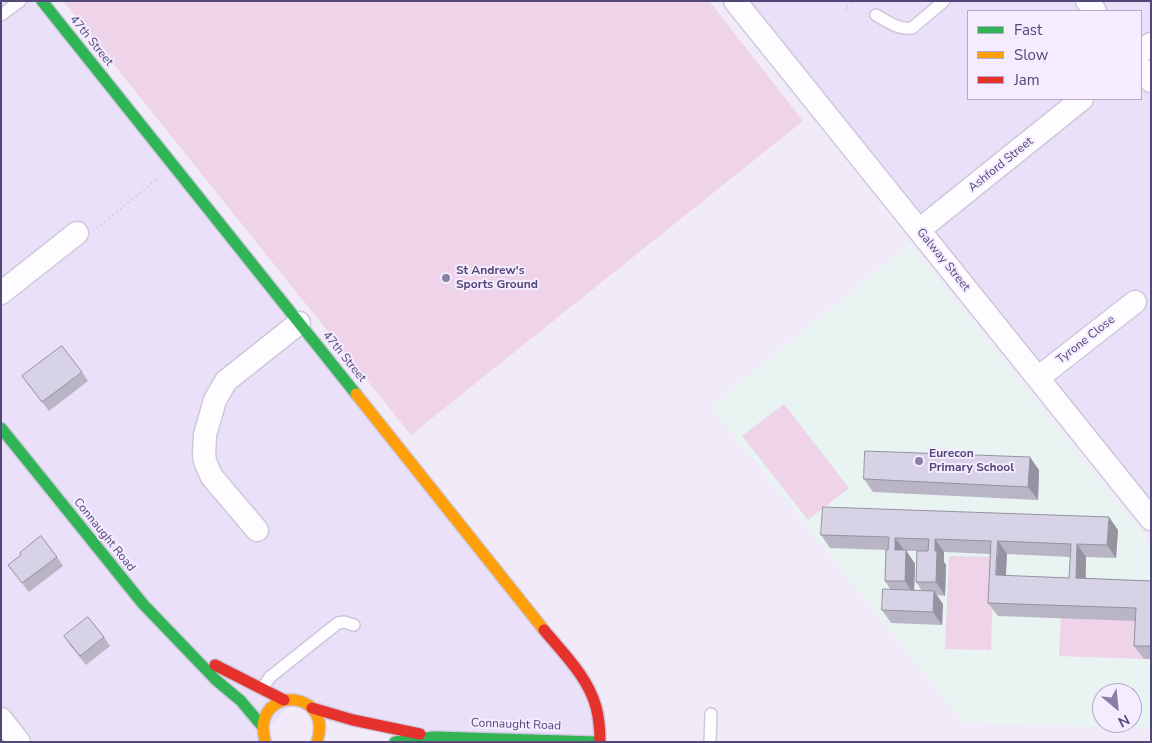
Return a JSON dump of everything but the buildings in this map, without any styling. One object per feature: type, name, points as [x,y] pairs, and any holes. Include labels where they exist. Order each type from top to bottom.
[{"type":"street","name":"47th Street","points":[[42,1],[580,675],[596,704],[599,716],[598,742]]},
{"type":"street","name":"Galway Street","points":[[735,1],[1144,511]]},
{"type":"street","points":[[1142,69],[1151,81]]},
{"type":"street","name":"Ashford Street","points":[[919,230],[1081,100]]},
{"type":"street","points":[[1,293],[86,232]]},
{"type":"street","name":"Tyrone Close","points":[[1038,378],[1135,302]]},
{"type":"street","points":[[257,530],[212,477],[204,456],[204,434],[215,400],[226,381],[299,323]]},
{"type":"street","name":"Connaught Road","points":[[1,428],[143,604],[211,676],[241,701],[262,726]]},
{"type":"street","name":"Connaught Road","points":[[191,653],[284,700],[299,700],[312,708],[353,720],[434,737]]},
{"type":"street","points":[[265,741],[262,726],[264,717],[275,704],[284,700]]},
{"type":"street","points":[[312,708],[318,716],[321,727],[316,742]]},
{"type":"street","points":[[1,719],[19,742]]},
{"type":"street","name":"Connaught Road","points":[[395,742],[434,737],[598,742]]},
{"type":"lane","points":[[1,15],[20,1]]},
{"type":"lane","points":[[876,15],[899,28],[912,28],[944,1]]},
{"type":"lane","points":[[262,689],[270,677],[338,623],[344,622],[354,625]]},
{"type":"lane","points":[[710,742],[711,714]]},
{"type":"path","points":[[847,10],[845,8],[853,1]]},
{"type":"path","points":[[86,232],[105,221],[156,179]]},
{"type":"shaded area","points":[[1,1],[40,1],[579,676],[599,741],[624,742],[434,735],[295,698],[257,742],[1,742]]},
{"type":"shaded area","name":"St Andrew's Sports Ground","points":[[63,1],[709,1],[803,121],[411,435]]},
{"type":"shaded area","points":[[735,1],[1151,1],[1151,521]]},
{"type":"shaded area","name":"Eurecon Primary School","points":[[910,243],[1151,544],[1151,729],[1142,729],[1142,683],[1092,683],[1092,727],[964,723],[711,407]]},
{"type":"shaded area","points":[[784,404],[849,488],[808,520],[742,436]]},
{"type":"shaded area","points":[[949,556],[994,557],[991,650],[945,649]]},
{"type":"shaded area","points":[[1061,618],[1145,621],[1144,659],[1059,656]]},
{"type":"traffic: fast","points":[[42,1],[356,394]]},
{"type":"traffic: fast","points":[[1,428],[143,604],[216,680],[241,701],[262,726]]},
{"type":"traffic: fast","points":[[395,742],[434,737],[597,742]]},
{"type":"traffic: slow","points":[[356,394],[544,630]]},
{"type":"traffic: slow","points":[[265,741],[263,725],[267,712],[276,704],[287,700],[298,701],[308,705],[316,713],[319,726],[317,742]]},
{"type":"traffic: jam","points":[[544,630],[574,666],[587,686],[597,711],[600,742]]},
{"type":"traffic: jam","points":[[215,665],[284,700]]},
{"type":"traffic: jam","points":[[312,708],[353,720],[420,734]]},
{"type":"place","name":"St Andrew's Sports Ground","points":[[446,278]]},
{"type":"place","name":"Eurecon Primary School","points":[[919,461]]}]
